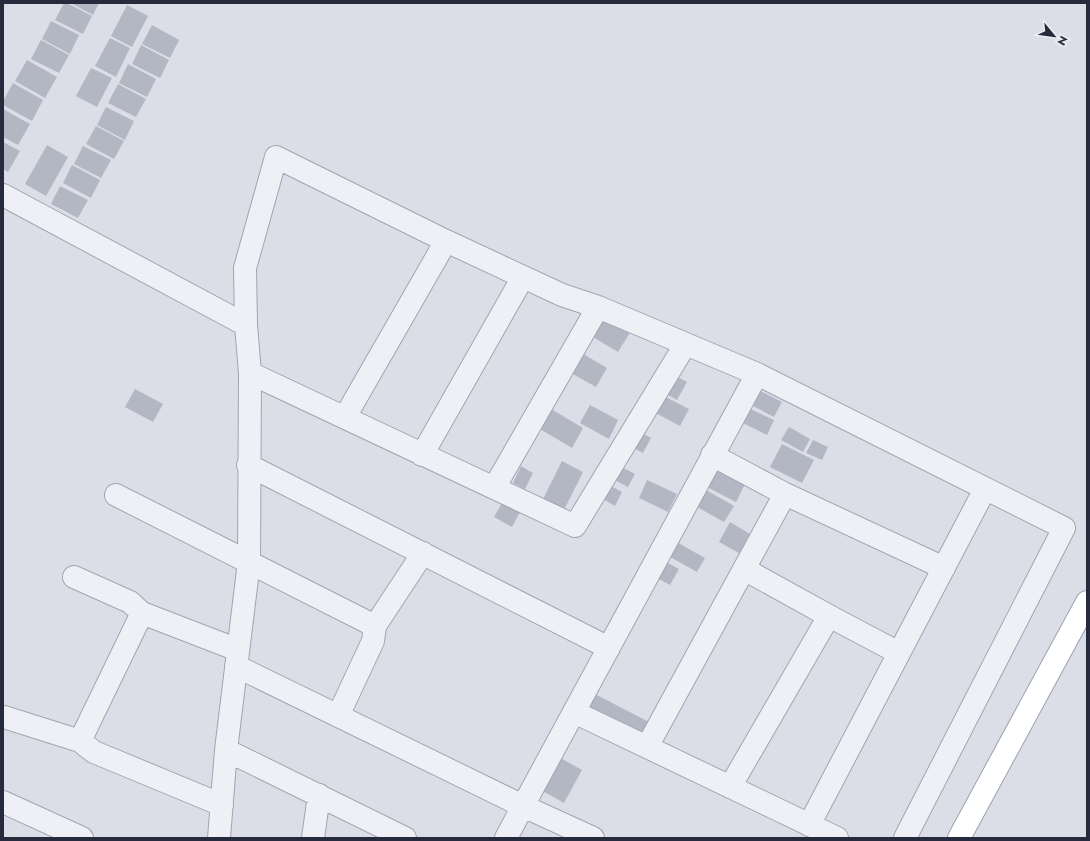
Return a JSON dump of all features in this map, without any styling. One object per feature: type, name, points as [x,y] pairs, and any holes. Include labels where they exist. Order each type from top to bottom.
[{"type":"main road","points":[[959,838],[1087,602]]},
{"type":"street","points":[[219,838],[226,750],[249,562],[248,465],[250,373],[246,325],[245,268],[276,157],[446,241],[562,295],[598,307],[685,345],[757,374],[1064,528],[905,838]]},
{"type":"street","points":[[3,195],[246,325]]},
{"type":"street","points":[[345,417],[446,241]]},
{"type":"street","points":[[422,455],[523,277]]},
{"type":"street","points":[[494,488],[598,307]]},
{"type":"street","points":[[250,373],[575,526],[685,345]]},
{"type":"street","points":[[506,838],[712,454],[757,374]]},
{"type":"street","points":[[712,454],[785,494],[944,568]]},
{"type":"street","points":[[248,465],[609,648]]},
{"type":"street","points":[[809,825],[985,488]]},
{"type":"street","points":[[646,748],[785,494]]},
{"type":"street","points":[[116,495],[375,626]]},
{"type":"street","points":[[338,716],[373,641],[375,626],[423,553]]},
{"type":"street","points":[[744,569],[899,653]]},
{"type":"street","points":[[74,577],[130,602],[142,613],[237,658],[338,716],[523,806],[593,838]]},
{"type":"street","points":[[80,741],[142,613]]},
{"type":"street","points":[[730,787],[830,616]]},
{"type":"street","points":[[574,712],[646,748],[837,838]]},
{"type":"street","points":[[4,717],[80,741],[94,752],[222,804]]},
{"type":"street","points":[[226,750],[405,838]]},
{"type":"street","points":[[313,838],[319,795]]},
{"type":"street","points":[[3,802],[82,838]]},
{"type":"building","points":[[64,3],[67,3],[92,16],[83,34],[55,20]]},
{"type":"building","points":[[71,3],[99,3],[93,15]]},
{"type":"building","points":[[127,5],[148,16],[132,47],[111,36]]},
{"type":"building","points":[[51,21],[79,35],[70,54],[42,39]]},
{"type":"building","points":[[152,25],[179,40],[170,58],[142,44]]},
{"type":"building","points":[[110,38],[130,48],[116,77],[95,66]]},
{"type":"building","points":[[41,40],[69,55],[59,73],[31,59]]},
{"type":"building","points":[[141,45],[169,60],[160,78],[132,64]]},
{"type":"building","points":[[27,60],[57,77],[45,98],[15,81]]},
{"type":"building","points":[[128,64],[156,79],[147,97],[119,83]]},
{"type":"building","points":[[91,68],[112,78],[97,107],[76,96]]},
{"type":"building","points":[[13,83],[43,100],[32,121],[3,105],[3,101]]},
{"type":"building","points":[[118,84],[146,99],[136,117],[108,103]]},
{"type":"building","points":[[106,107],[134,121],[125,140],[97,125]]},
{"type":"building","points":[[3,109],[30,124],[18,145],[3,137]]},
{"type":"building","points":[[96,126],[124,141],[114,159],[86,144]]},
{"type":"building","points":[[3,142],[20,151],[8,172],[3,169]]},
{"type":"building","points":[[47,145],[68,157],[46,196],[25,184]]},
{"type":"building","points":[[83,146],[111,160],[101,178],[74,164]]},
{"type":"building","points":[[72,165],[100,180],[91,198],[63,183]]},
{"type":"building","points":[[60,186],[88,200],[78,218],[51,204]]},
{"type":"building","points":[[601,314],[631,331],[618,352],[588,334]]},
{"type":"building","points":[[580,352],[607,368],[596,387],[569,372]]},
{"type":"building","points":[[672,374],[687,382],[677,400],[663,392]]},
{"type":"building","points":[[755,388],[782,402],[774,417],[747,403]]},
{"type":"building","points":[[135,389],[163,404],[153,422],[125,407]]},
{"type":"building","points":[[660,394],[689,409],[680,426],[652,411]]},
{"type":"building","points":[[590,405],[618,420],[609,439],[580,423]]},
{"type":"building","points":[[746,407],[774,420],[767,435],[739,421]]},
{"type":"building","points":[[551,409],[583,428],[572,448],[540,429]]},
{"type":"building","points":[[789,427],[810,439],[803,452],[781,440]]},
{"type":"building","points":[[639,431],[651,438],[643,453],[630,446]]},
{"type":"building","points":[[813,440],[828,447],[822,460],[806,453]]},
{"type":"building","points":[[782,444],[814,460],[802,483],[770,467]]},
{"type":"building","points":[[562,461],[583,472],[564,510],[543,499]]},
{"type":"building","points":[[618,465],[635,474],[628,487],[611,478]]},
{"type":"building","points":[[714,465],[746,482],[736,502],[703,485]]},
{"type":"building","points":[[521,466],[533,473],[525,489],[513,483]]},
{"type":"building","points":[[647,480],[677,494],[668,512],[639,498]]},
{"type":"building","points":[[611,486],[622,492],[615,506],[603,499]]},
{"type":"building","points":[[701,487],[734,506],[724,522],[692,504]]},
{"type":"building","points":[[502,503],[520,512],[512,527],[494,517]]},
{"type":"building","points":[[730,522],[750,534],[739,553],[719,542]]},
{"type":"building","points":[[673,540],[705,558],[697,572],[665,554]]},
{"type":"building","points":[[666,562],[679,569],[670,585],[657,578]]},
{"type":"building","points":[[591,692],[649,722],[640,739],[582,709]]},
{"type":"building","points":[[557,756],[582,770],[564,803],[539,789]]}]
